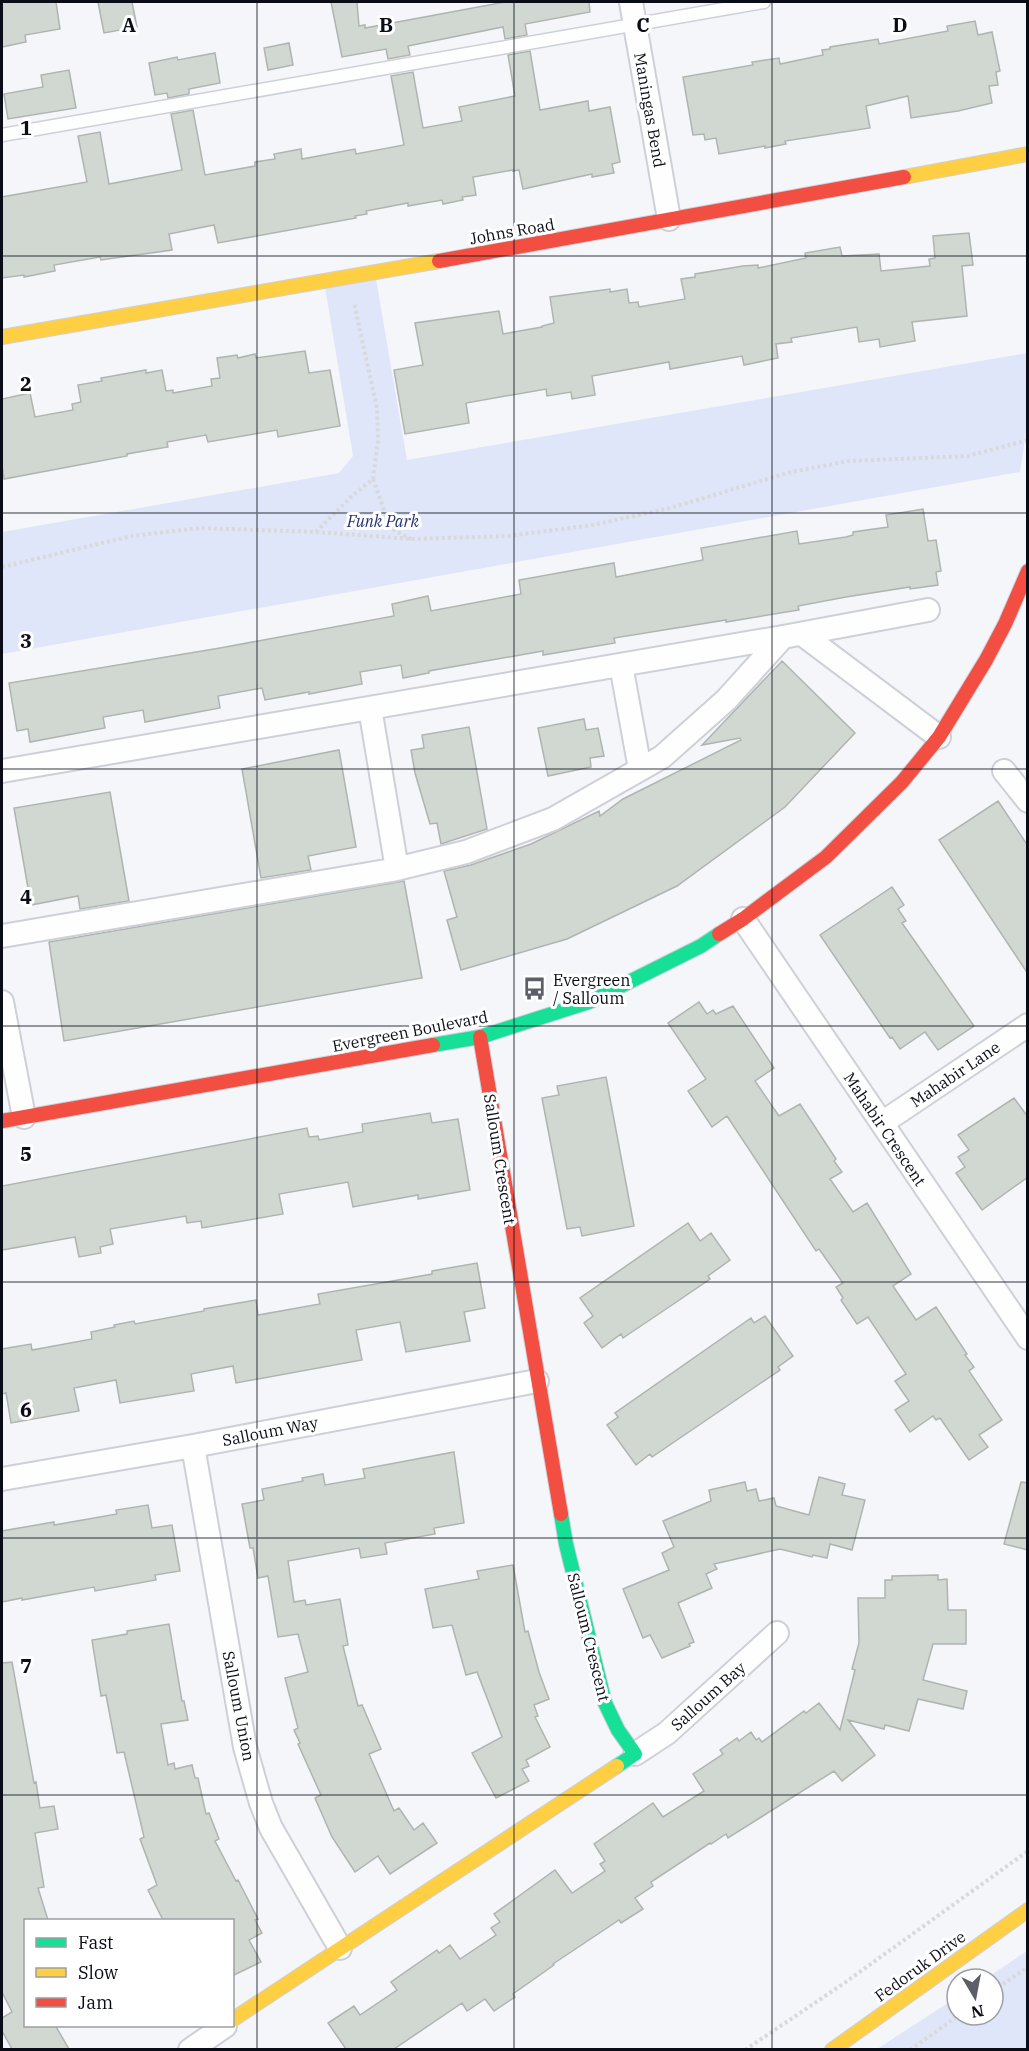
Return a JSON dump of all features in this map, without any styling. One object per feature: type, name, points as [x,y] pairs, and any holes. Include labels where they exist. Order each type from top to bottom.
[{"type":"street","name":"Maningas Bend","points":[[633,12],[669,219]]},
{"type":"street","name":"Johns Road","points":[[2,337],[375,273],[1028,154]]},
{"type":"street","name":"Evergreen Boulevard","points":[[2,1121],[480,1036],[589,1002],[701,946],[743,919],[826,857],[902,782],[939,737],[986,660],[1005,624],[1028,571]]},
{"type":"street","points":[[2,771],[793,636],[928,610]]},
{"type":"street","points":[[793,636],[939,737]]},
{"type":"street","points":[[2,936],[398,868],[466,852],[553,819],[662,756],[726,700],[793,636]]},
{"type":"street","points":[[621,665],[640,769]]},
{"type":"street","points":[[370,708],[398,868]]},
{"type":"street","points":[[1004,771],[1028,801]]},
{"type":"street","name":"Mahabir Crescent","points":[[743,919],[1028,1338]]},
{"type":"street","points":[[2,1002],[24,1117]]},
{"type":"street","name":"Mahabir Lane","points":[[882,1123],[1028,1025]]},
{"type":"street","name":"Salloum Crescent","points":[[480,1036],[566,1544],[605,1703],[618,1730],[635,1754]]},
{"type":"street","name":"Salloum Way","points":[[2,1479],[193,1446],[537,1381]]},
{"type":"street","name":"Salloum Union","points":[[193,1446],[252,1776],[271,1828],[340,1948]]},
{"type":"street","name":"Salloum Bay","points":[[635,1754],[667,1733],[777,1633]]},
{"type":"street","points":[[234,2019],[635,1754]]},
{"type":"street","name":"Fedoruk Drive","points":[[832,2049],[1028,1910]]},
{"type":"street","points":[[190,2049],[222,2027]]},
{"type":"lane","points":[[2,135],[633,12],[764,2]]},
{"type":"path","points":[[353,299],[377,408],[378,441],[374,479],[388,521],[394,530],[412,539]]},
{"type":"path","points":[[2,567],[132,536],[200,528],[316,532],[412,539],[508,536],[593,525],[670,508],[791,472],[849,460],[968,456],[1028,440]]},
{"type":"path","points":[[316,532],[353,495],[374,479]]},
{"type":"path","points":[[746,2049],[843,1984],[1028,1851]]},
{"type":"path","points":[[1005,1983],[1028,1967]]},
{"type":"path","points":[[910,2049],[945,2025]]},
{"type":"green space","name":"Funk Park","points":[[375,273],[407,460],[1027,353],[1027,426],[1020,472],[2,654],[2,532],[339,473],[353,456],[324,281]]},
{"type":"green space","points":[[1027,1951],[1027,2049],[877,2049],[945,2005],[945,2027],[1005,2027],[1005,1967],[1003,1967]]},
{"type":"building","points":[[2,2],[56,2],[60,29],[25,35],[26,42],[2,47]]},
{"type":"building","points":[[98,2],[132,2],[137,27],[104,33]]},
{"type":"building","points":[[331,2],[357,2],[359,26],[365,25],[365,28],[505,2],[589,2],[590,12],[525,24],[527,35],[505,39],[503,27],[408,46],[410,55],[388,59],[386,49],[342,57]]},
{"type":"building","points":[[975,21],[978,35],[992,32],[1000,71],[996,72],[998,85],[989,86],[992,103],[911,118],[908,96],[866,106],[870,128],[785,141],[786,144],[765,148],[765,146],[719,154],[716,138],[705,140],[704,134],[693,135],[683,77],[753,65],[752,62],[779,58],[780,64],[823,55],[822,50],[830,49],[830,47],[878,39],[879,44],[948,31],[947,26]]},
{"type":"building","points":[[289,43],[293,65],[268,70],[264,48]]},
{"type":"building","points":[[530,51],[540,110],[588,101],[589,111],[610,107],[620,162],[612,164],[614,173],[592,177],[592,174],[523,189],[519,170],[513,170],[473,177],[476,195],[462,197],[463,200],[443,204],[442,200],[408,206],[408,203],[366,211],[367,214],[355,216],[356,218],[218,243],[214,225],[169,234],[172,250],[101,260],[100,257],[54,265],[55,271],[24,277],[24,275],[2,278],[2,197],[87,182],[78,136],[100,132],[109,184],[182,170],[171,114],[193,110],[205,175],[255,166],[255,162],[275,159],[274,154],[301,149],[302,159],[355,149],[356,154],[404,145],[391,76],[413,72],[423,128],[462,121],[459,107],[515,96],[508,55]]},
{"type":"building","points":[[215,53],[220,83],[189,89],[189,94],[168,98],[167,93],[155,95],[149,63]]},
{"type":"building","points":[[69,70],[76,108],[8,119],[4,94],[43,87],[41,75]]},
{"type":"building","points":[[969,233],[973,265],[962,266],[967,316],[912,322],[915,341],[880,347],[879,339],[859,342],[857,327],[791,338],[792,342],[776,344],[778,358],[744,365],[742,356],[670,369],[669,362],[592,376],[595,395],[572,399],[571,392],[547,396],[546,389],[466,403],[469,423],[405,434],[394,370],[423,365],[415,323],[499,311],[503,334],[554,323],[550,297],[627,289],[629,303],[638,302],[639,307],[685,299],[681,279],[695,277],[695,274],[743,266],[758,265],[758,268],[806,258],[805,253],[840,247],[842,256],[879,254],[881,271],[930,266],[929,259],[935,258],[933,236]]},
{"type":"building","points":[[305,351],[309,373],[330,370],[340,426],[278,437],[277,430],[208,442],[206,435],[167,442],[168,447],[127,454],[127,456],[4,479],[2,399],[30,393],[35,417],[73,410],[72,404],[81,402],[78,385],[102,381],[101,378],[146,370],[146,373],[162,370],[166,391],[173,390],[173,393],[212,386],[211,379],[220,378],[217,358],[237,355],[238,358],[255,354],[256,358]]},
{"type":"building","points":[[923,509],[928,541],[936,540],[941,571],[936,572],[938,585],[846,597],[798,606],[799,610],[614,638],[615,643],[543,655],[543,651],[429,671],[429,673],[403,678],[401,665],[360,672],[362,684],[309,694],[309,692],[265,700],[262,688],[218,696],[220,708],[145,722],[143,710],[103,717],[105,728],[30,742],[28,729],[17,731],[9,683],[394,616],[392,604],[428,596],[431,611],[521,594],[519,580],[614,563],[616,577],[703,560],[701,548],[797,531],[799,544],[846,537],[853,535],[853,532],[888,527],[886,515]]},
{"type":"building","points":[[782,661],[855,733],[785,807],[677,886],[567,939],[461,970],[447,920],[457,917],[444,871],[471,865],[531,844],[599,811],[600,816],[623,799],[741,740],[740,738],[702,745]]},
{"type":"building","points":[[584,719],[586,730],[598,728],[604,756],[590,758],[591,767],[548,776],[538,728]]},
{"type":"building","points":[[469,727],[487,829],[441,844],[437,823],[430,824],[415,773],[411,750],[424,748],[422,735]]},
{"type":"building","points":[[339,750],[356,847],[308,856],[311,870],[261,878],[242,769]]},
{"type":"building","points":[[110,792],[129,901],[80,909],[78,896],[31,905],[14,808]]},
{"type":"building","points":[[998,801],[1028,846],[1028,974],[939,840]]},
{"type":"building","points":[[404,881],[422,978],[64,1041],[49,942]]},
{"type":"building","points":[[892,887],[904,905],[898,909],[906,921],[902,923],[974,1026],[938,1050],[925,1032],[900,1049],[892,1037],[890,1038],[820,935]]},
{"type":"building","points":[[699,1002],[707,1014],[713,1010],[716,1014],[733,1006],[774,1068],[755,1081],[779,1116],[800,1104],[842,1172],[830,1179],[853,1212],[867,1203],[911,1274],[893,1286],[916,1320],[936,1307],[967,1354],[965,1355],[974,1367],[969,1371],[1002,1420],[979,1435],[988,1447],[969,1460],[940,1418],[936,1420],[933,1416],[910,1432],[895,1410],[909,1401],[895,1381],[906,1374],[868,1317],[857,1324],[841,1300],[843,1298],[836,1287],[843,1283],[819,1249],[816,1251],[727,1116],[712,1127],[688,1091],[706,1079],[668,1023]]},
{"type":"building","points":[[606,1077],[634,1226],[582,1236],[580,1227],[567,1229],[542,1098],[559,1095],[557,1086]]},
{"type":"building","points":[[1014,1098],[1028,1117],[1028,1177],[982,1210],[956,1173],[965,1167],[958,1157],[969,1150],[958,1135]]},
{"type":"building","points":[[430,1113],[432,1123],[458,1119],[470,1190],[418,1199],[418,1195],[353,1207],[348,1182],[279,1194],[283,1214],[202,1228],[201,1221],[187,1223],[186,1216],[110,1229],[113,1244],[100,1247],[101,1253],[79,1257],[75,1237],[2,1250],[2,1186],[307,1128],[309,1137],[318,1136],[319,1140],[363,1132],[362,1124]]},
{"type":"building","points":[[688,1223],[700,1241],[711,1233],[730,1260],[708,1276],[710,1279],[623,1338],[621,1334],[602,1348],[584,1323],[593,1316],[580,1298]]},
{"type":"building","points":[[477,1263],[485,1308],[464,1312],[470,1341],[406,1352],[400,1322],[356,1330],[362,1360],[236,1383],[233,1366],[191,1374],[194,1391],[120,1403],[116,1380],[74,1388],[79,1411],[11,1423],[6,1393],[2,1394],[2,1349],[31,1344],[32,1350],[92,1339],[91,1332],[115,1327],[114,1325],[134,1321],[135,1324],[256,1300],[258,1315],[320,1304],[318,1294],[432,1274],[432,1271]]},
{"type":"building","points":[[765,1316],[793,1356],[778,1367],[780,1370],[652,1457],[650,1454],[636,1465],[607,1425],[618,1417],[615,1413],[751,1318],[754,1323]]},
{"type":"building","points":[[454,1452],[464,1523],[434,1528],[435,1534],[385,1543],[387,1554],[361,1558],[359,1548],[288,1561],[294,1602],[305,1600],[306,1605],[340,1599],[348,1645],[343,1646],[358,1706],[362,1705],[381,1749],[369,1754],[394,1811],[399,1808],[414,1830],[423,1823],[437,1843],[390,1874],[378,1856],[355,1872],[332,1837],[315,1798],[321,1795],[298,1744],[300,1743],[294,1730],[298,1728],[285,1678],[308,1672],[298,1634],[278,1637],[268,1576],[258,1578],[242,1504],[264,1500],[262,1489],[303,1481],[302,1478],[323,1474],[325,1485],[365,1478],[363,1469]]},
{"type":"building","points":[[819,1477],[845,1484],[842,1495],[865,1500],[852,1550],[830,1544],[827,1558],[813,1555],[812,1557],[780,1549],[714,1564],[717,1569],[706,1574],[712,1588],[678,1603],[694,1642],[662,1658],[650,1635],[643,1638],[623,1589],[669,1570],[662,1553],[674,1547],[663,1521],[711,1501],[709,1490],[745,1482],[747,1491],[756,1489],[759,1501],[774,1498],[776,1506],[809,1515]]},
{"type":"building","points":[[1021,1482],[1028,1483],[1028,1550],[1004,1544]]},
{"type":"building","points":[[148,1505],[152,1528],[172,1525],[180,1571],[155,1575],[156,1580],[95,1591],[94,1587],[2,1602],[2,1531],[117,1514],[116,1510]]},
{"type":"building","points":[[513,1565],[525,1632],[528,1631],[549,1699],[534,1705],[538,1716],[535,1717],[550,1747],[526,1760],[529,1766],[522,1769],[529,1781],[496,1798],[472,1753],[502,1737],[477,1672],[466,1675],[452,1625],[433,1628],[425,1589],[479,1579],[477,1571]]},
{"type":"building","points":[[938,1575],[938,1580],[947,1579],[948,1610],[966,1610],[966,1644],[933,1644],[923,1680],[967,1691],[963,1709],[918,1699],[909,1731],[885,1725],[884,1729],[848,1720],[875,1755],[842,1781],[834,1771],[728,1838],[726,1834],[710,1843],[651,1882],[653,1886],[635,1898],[643,1909],[621,1923],[619,1920],[553,1964],[513,1994],[515,1997],[494,2011],[485,1999],[467,2011],[462,2003],[394,2049],[346,2049],[328,2023],[354,2006],[360,2015],[397,1990],[391,1982],[437,1950],[439,1953],[450,1945],[460,1959],[496,1935],[491,1928],[500,1922],[494,1914],[555,1870],[572,1893],[605,1871],[600,1864],[605,1861],[594,1844],[653,1803],[663,1817],[704,1791],[693,1774],[723,1754],[720,1750],[737,1738],[739,1741],[751,1732],[756,1740],[759,1738],[762,1742],[804,1711],[806,1713],[819,1703],[840,1730],[855,1670],[852,1669],[859,1643],[858,1598],[885,1598],[885,1580],[892,1580],[892,1576]]},
{"type":"building","points":[[169,1624],[182,1701],[184,1701],[188,1720],[161,1724],[168,1765],[174,1763],[175,1769],[192,1765],[195,1778],[198,1778],[206,1814],[209,1813],[219,1839],[215,1841],[258,1919],[255,1920],[262,1933],[249,1940],[261,1962],[234,1975],[234,1919],[162,1919],[148,1890],[157,1885],[140,1839],[144,1837],[124,1752],[117,1753],[106,1695],[101,1696],[92,1640],[127,1634],[127,1631]]},
{"type":"building","points":[[12,1662],[40,1808],[54,1806],[58,1829],[35,1833],[44,1887],[38,1888],[48,1919],[24,1919],[24,2027],[56,2027],[69,2049],[12,2049],[2,2031],[2,2018],[12,2012],[2,1992],[2,1663]]},
{"type":"traffic: fast","points":[[433,1045],[480,1037],[589,1002],[701,946],[719,934]]},
{"type":"traffic: fast","points":[[561,1514],[566,1544],[605,1703],[618,1730],[635,1754],[617,1766]]},
{"type":"traffic: slow","points":[[904,177],[1028,154]]},
{"type":"traffic: slow","points":[[2,337],[439,261]]},
{"type":"traffic: slow","points":[[234,2019],[617,1766]]},
{"type":"traffic: slow","points":[[832,2050],[1028,1910]]},
{"type":"traffic: jam","points":[[439,261],[904,177]]},
{"type":"traffic: jam","points":[[719,934],[743,919],[826,857],[902,782],[939,737],[986,660],[1005,624],[1028,571]]},
{"type":"traffic: jam","points":[[480,1037],[561,1514]]},
{"type":"traffic: jam","points":[[2,1121],[433,1045]]},
{"type":"place","name":"Evergreen / Salloum","points":[[535,989]]}]
